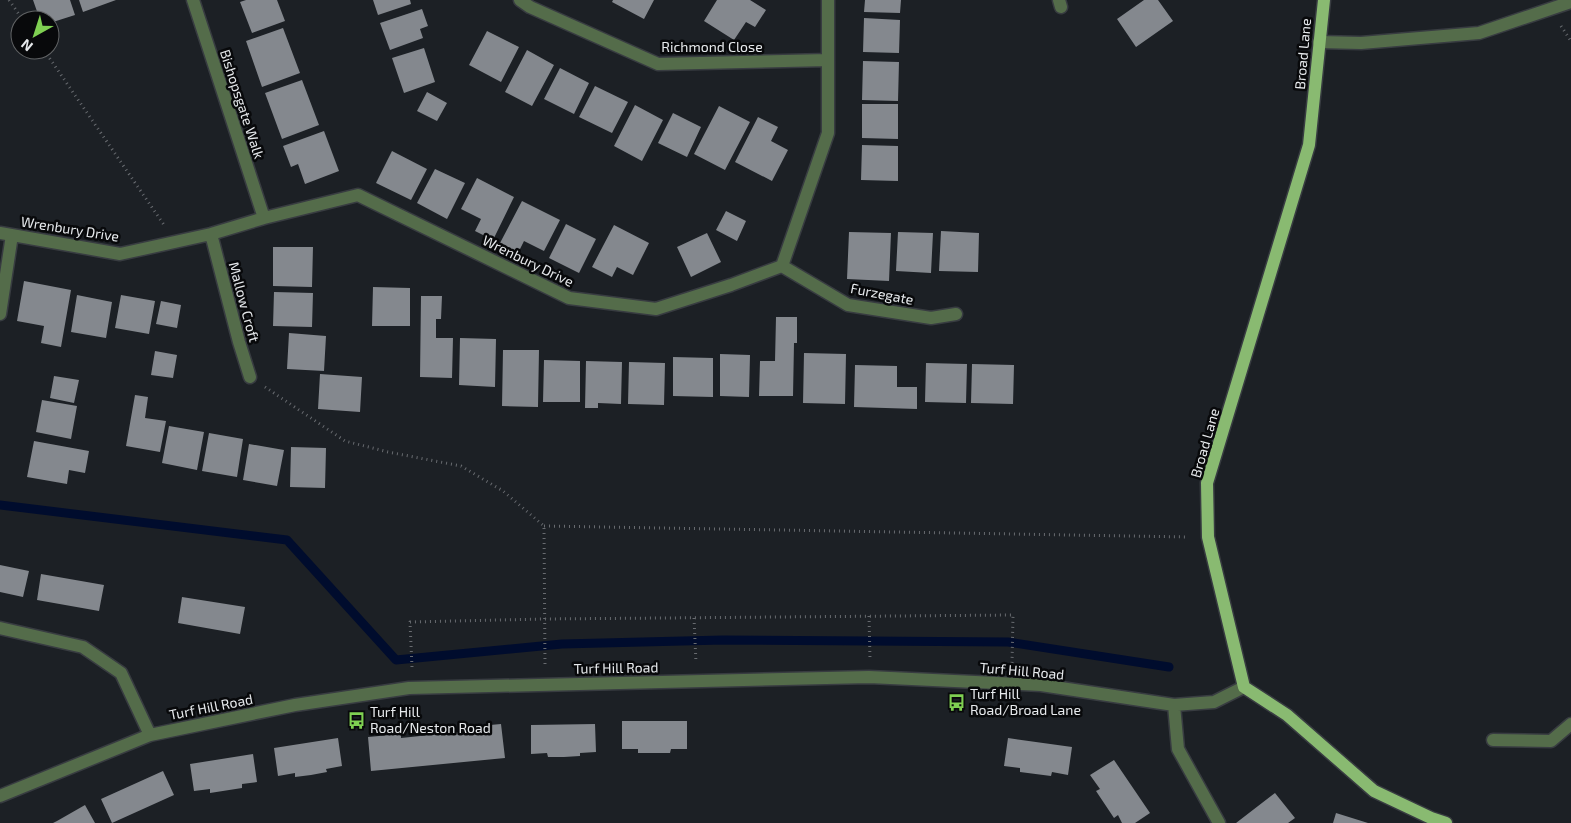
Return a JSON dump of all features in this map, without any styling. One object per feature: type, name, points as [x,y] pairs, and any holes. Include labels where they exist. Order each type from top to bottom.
[{"type":"main road","name":"Broad Lane","points":[[1244,687],[1208,537],[1207,483],[1309,145],[1324,0]]},
{"type":"main road","points":[[1244,687],[1287,715],[1374,791],[1430,818],[1446,823]]},
{"type":"street","name":"Bishopsgate Walk","points":[[193,0],[264,218]]},
{"type":"street","name":"Richmond Close","points":[[520,0],[530,7],[658,64],[828,60]]},
{"type":"street","points":[[782,266],[828,134],[828,0]]},
{"type":"street","points":[[1319,42],[1361,43],[1479,33],[1571,2]]},
{"type":"street","name":"Wrenbury Drive","points":[[6,235],[120,254],[211,234],[264,218],[358,195],[568,298],[656,309],[731,285],[782,266]]},
{"type":"street","name":"Mallow Croft","points":[[211,234],[238,342],[250,377]]},
{"type":"street","points":[[0,314],[6,235]]},
{"type":"street","name":"Furzegate","points":[[782,266],[848,305],[931,318],[956,314]]},
{"type":"street","points":[[0,628],[83,647],[121,673],[150,734]]},
{"type":"street","name":"Turf Hill Road","points":[[0,796],[150,734],[294,705],[409,688],[869,677],[1040,686],[1174,704],[1214,702],[1244,687]]},
{"type":"street","points":[[1174,704],[1178,749],[1219,823]]},
{"type":"street","points":[[1493,740],[1551,741],[1571,724]]},
{"type":"path","points":[[51,60],[176,242]]},
{"type":"path","points":[[250,377],[345,441],[388,452],[461,466],[503,491],[544,526],[1208,537]]},
{"type":"path","points":[[544,526],[545,655]]},
{"type":"path","points":[[412,667],[410,622],[1013,615],[1013,653]]},
{"type":"path","points":[[869,616],[870,650]]},
{"type":"path","points":[[694,618],[696,653]]},
{"type":"building","points":[[33,0],[70,0],[75,15],[60,20],[60,10],[36,10]]},
{"type":"building","points":[[79,0],[116,0],[83,12]]},
{"type":"building","points":[[246,0],[277,0],[285,21],[252,33],[240,2]]},
{"type":"building","points":[[373,0],[410,0],[411,4],[378,15]]},
{"type":"building","points":[[613,0],[654,0],[644,19],[612,2]]},
{"type":"building","points":[[717,0],[750,0],[766,10],[755,27],[746,22],[734,40],[704,21]]},
{"type":"building","points":[[865,0],[901,0],[900,13],[864,12]]},
{"type":"building","points":[[1144,0],[1158,0],[1173,21],[1136,47],[1117,19]]},
{"type":"building","points":[[422,9],[428,26],[420,29],[423,38],[390,50],[380,23]]},
{"type":"building","points":[[864,18],[900,20],[899,53],[863,52]]},
{"type":"building","points":[[283,28],[300,73],[262,87],[246,41]]},
{"type":"building","points":[[487,31],[519,47],[501,82],[469,65]]},
{"type":"building","points":[[424,48],[435,82],[404,93],[392,58]]},
{"type":"building","points":[[527,50],[554,65],[532,106],[505,92]]},
{"type":"building","points":[[863,61],[899,62],[898,101],[862,100]]},
{"type":"building","points":[[560,68],[589,83],[574,114],[544,99]]},
{"type":"building","points":[[302,80],[319,125],[282,139],[265,93]]},
{"type":"building","points":[[595,86],[628,102],[612,133],[579,117]]},
{"type":"building","points":[[427,92],[447,103],[437,121],[417,111]]},
{"type":"building","points":[[862,104],[898,104],[898,139],[862,138]]},
{"type":"building","points":[[635,105],[663,120],[642,161],[614,146]]},
{"type":"building","points":[[719,106],[750,122],[725,170],[694,154]]},
{"type":"building","points":[[673,113],[701,127],[687,157],[658,143]]},
{"type":"building","points":[[758,117],[778,127],[771,141],[788,150],[772,181],[735,162]]},
{"type":"building","points":[[324,131],[339,171],[305,184],[298,164],[291,167],[283,146]]},
{"type":"building","points":[[862,145],[898,146],[898,181],[861,180]]},
{"type":"building","points":[[392,151],[427,169],[411,200],[376,183]]},
{"type":"building","points":[[435,169],[465,183],[447,219],[417,203]]},
{"type":"building","points":[[477,178],[514,197],[493,240],[475,231],[481,219],[461,209]]},
{"type":"building","points":[[522,201],[560,220],[544,251],[524,241],[518,253],[500,243]]},
{"type":"building","points":[[726,211],[746,221],[737,241],[716,230]]},
{"type":"building","points":[[566,224],[596,239],[579,273],[549,258]]},
{"type":"building","points":[[614,225],[649,243],[633,275],[617,267],[612,277],[592,267]]},
{"type":"building","points":[[941,231],[979,233],[978,272],[939,271]]},
{"type":"building","points":[[849,232],[891,233],[889,281],[847,279]]},
{"type":"building","points":[[898,232],[933,233],[931,273],[896,271]]},
{"type":"building","points":[[707,233],[721,262],[691,277],[677,247]]},
{"type":"building","points":[[273,247],[313,247],[312,287],[273,286]]},
{"type":"building","points":[[24,281],[71,290],[61,347],[41,343],[44,326],[17,321]]},
{"type":"building","points":[[373,287],[410,288],[410,326],[372,326]]},
{"type":"building","points":[[274,292],[313,293],[312,327],[273,326]]},
{"type":"building","points":[[77,295],[112,302],[106,338],[71,332]]},
{"type":"building","points":[[121,295],[155,301],[149,334],[115,328]]},
{"type":"building","points":[[421,296],[442,296],[441,319],[436,319],[436,338],[453,338],[452,378],[420,377]]},
{"type":"building","points":[[161,301],[181,305],[177,328],[156,324]]},
{"type":"building","points":[[776,317],[797,317],[797,343],[794,343],[793,396],[759,396],[760,361],[775,361]]},
{"type":"building","points":[[289,333],[326,336],[324,371],[287,369]]},
{"type":"building","points":[[460,338],[496,339],[495,387],[459,385]]},
{"type":"building","points":[[503,350],[539,350],[538,407],[502,406]]},
{"type":"building","points":[[155,351],[177,355],[173,378],[151,375]]},
{"type":"building","points":[[804,353],[846,354],[845,404],[803,403]]},
{"type":"building","points":[[720,354],[750,355],[749,397],[720,396]]},
{"type":"building","points":[[673,357],[713,358],[713,397],[673,396]]},
{"type":"building","points":[[544,360],[580,361],[580,402],[543,402]]},
{"type":"building","points":[[586,361],[622,362],[621,404],[598,403],[598,408],[585,408]]},
{"type":"building","points":[[629,362],[665,363],[664,405],[628,404]]},
{"type":"building","points":[[926,363],[967,364],[966,403],[925,402]]},
{"type":"building","points":[[972,364],[1014,365],[1013,404],[971,403]]},
{"type":"building","points":[[855,365],[897,366],[897,387],[917,387],[917,409],[854,407]]},
{"type":"building","points":[[320,374],[362,377],[360,412],[318,409]]},
{"type":"building","points":[[54,376],[79,380],[74,403],[50,398]]},
{"type":"building","points":[[135,395],[148,397],[145,418],[166,421],[160,452],[126,446]]},
{"type":"building","points":[[42,400],[77,406],[71,439],[36,432]]},
{"type":"building","points":[[169,426],[204,432],[197,470],[162,463]]},
{"type":"building","points":[[209,433],[243,439],[237,477],[202,471]]},
{"type":"building","points":[[34,441],[89,451],[85,473],[69,470],[67,484],[27,477]]},
{"type":"building","points":[[249,444],[284,450],[277,486],[243,480]]},
{"type":"building","points":[[291,447],[326,448],[325,488],[290,487]]},
{"type":"building","points":[[0,565],[29,571],[23,597],[0,592]]},
{"type":"building","points":[[41,574],[104,585],[99,611],[37,600]]},
{"type":"building","points":[[182,597],[245,607],[240,634],[178,623]]},
{"type":"building","points":[[622,721],[687,721],[687,749],[671,749],[670,753],[638,753],[638,749],[622,749]]},
{"type":"building","points":[[501,724],[505,758],[371,771],[368,737],[401,734],[401,738],[468,731],[468,727]]},
{"type":"building","points":[[595,724],[596,752],[564,757],[548,757],[547,753],[531,754],[531,725]]},
{"type":"building","points":[[338,738],[342,766],[326,769],[327,772],[311,775],[295,777],[295,773],[278,776],[274,748]]},
{"type":"building","points":[[1008,738],[1072,747],[1068,775],[1052,772],[1051,776],[1020,772],[1020,768],[1004,766]]},
{"type":"building","points":[[253,754],[257,782],[242,784],[242,788],[210,793],[210,789],[194,791],[190,764]]},
{"type":"building","points":[[1114,760],[1150,813],[1135,823],[1122,823],[1118,815],[1114,818],[1096,791],[1100,789],[1090,775]]},
{"type":"building","points":[[163,771],[174,795],[112,823],[101,799]]},
{"type":"building","points":[[1275,793],[1295,818],[1288,823],[1236,823]]},
{"type":"building","points":[[85,805],[95,823],[53,823],[57,821]]},
{"type":"building","points":[[1336,813],[1368,823],[1333,823]]},
{"type":"waterway","points":[[0,505],[287,540],[396,660],[562,644],[723,640],[1008,642],[1169,667]]},
{"type":"place","name":"Turf Hill Road/Broad Lane","points":[[956,702]]},
{"type":"place","name":"Turf Hill Road/Neston Road","points":[[356,720]]}]
